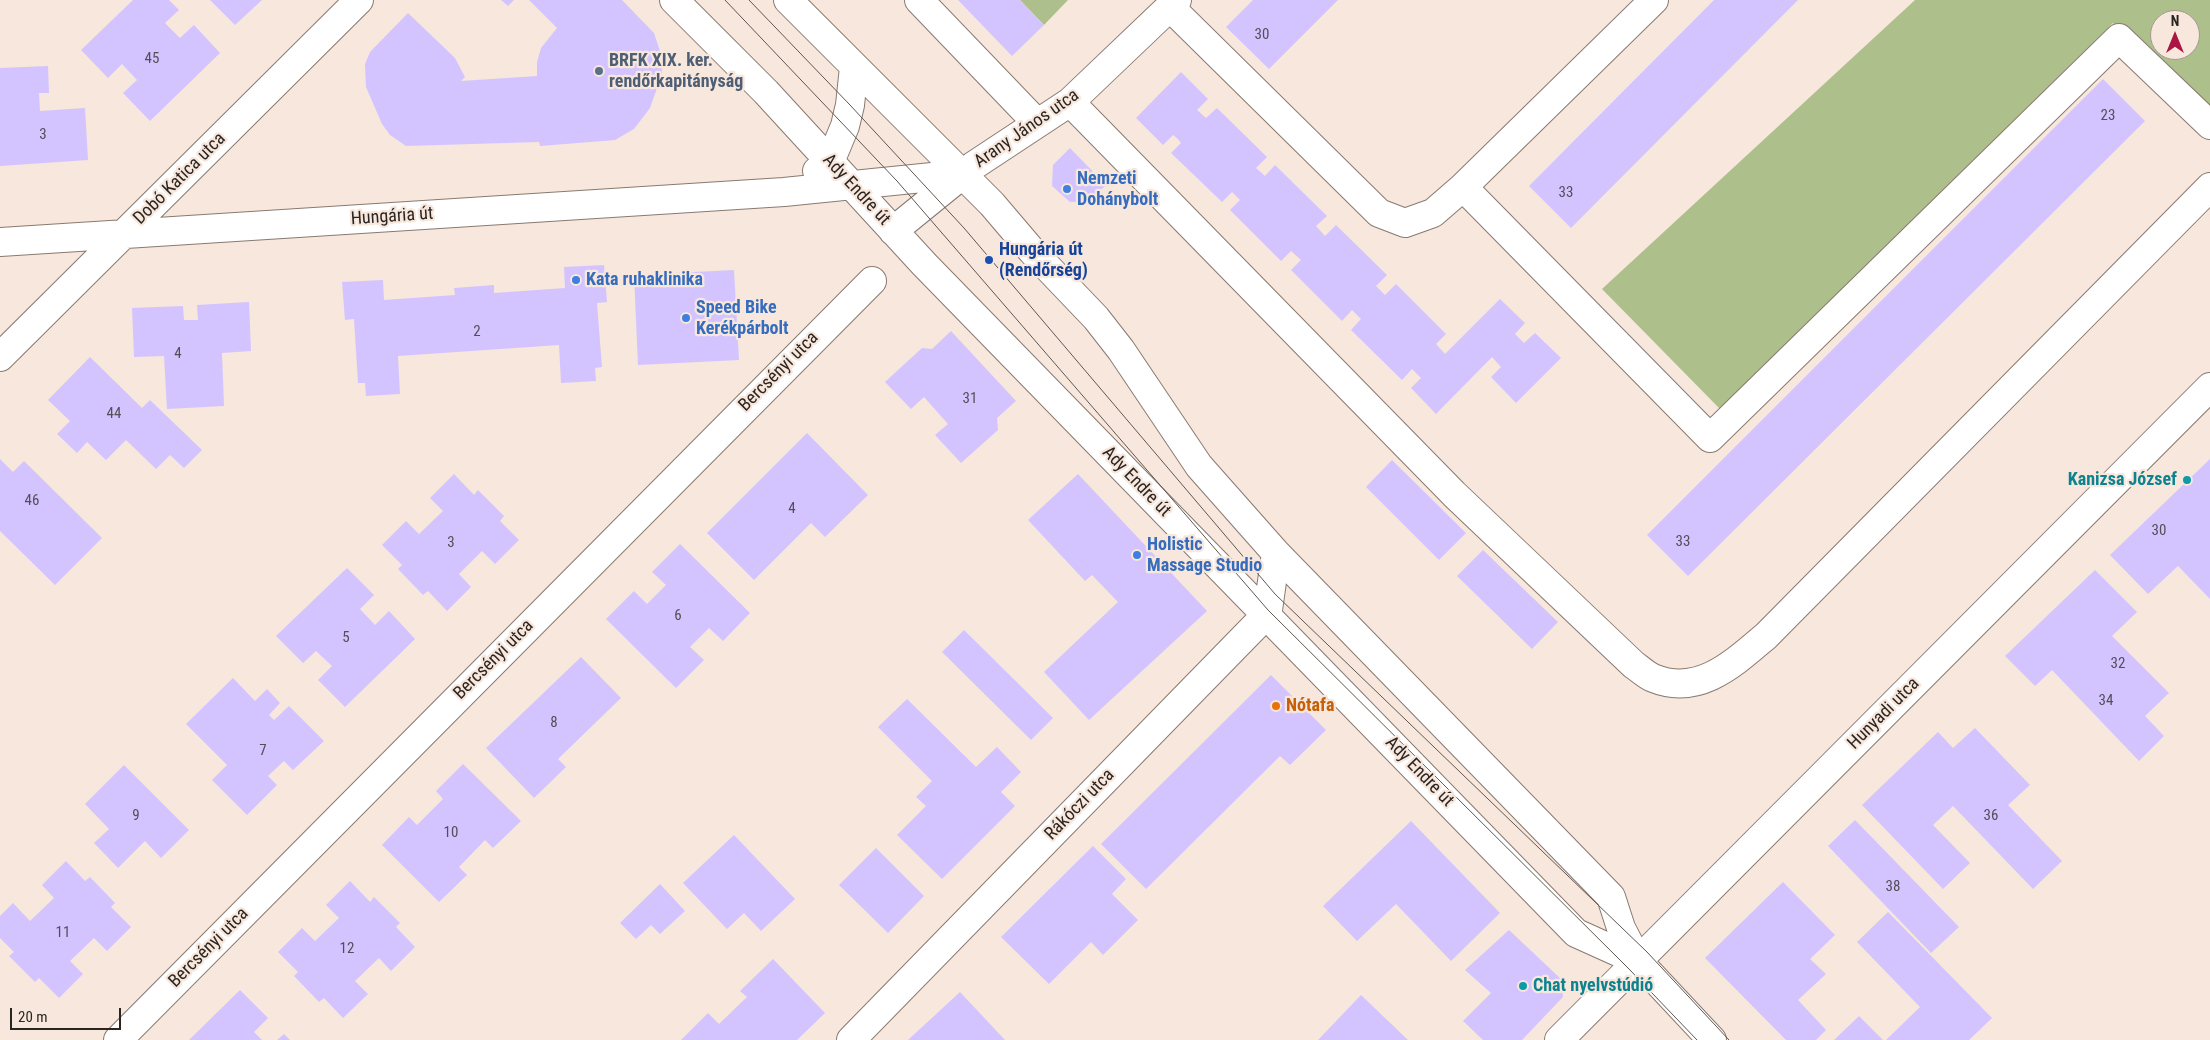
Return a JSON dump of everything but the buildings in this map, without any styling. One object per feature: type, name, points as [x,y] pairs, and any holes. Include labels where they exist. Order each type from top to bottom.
[{"type":"street","name":"Dobó Katica utca","points":[[0,357],[359,0]]},
{"type":"street","name":"Ady Endre út","points":[[674,0],[766,92],[893,231],[1576,933],[1638,961]]},
{"type":"street","name":"Ady Endre út","points":[[788,0],[962,174],[1096,318],[1121,350],[1199,466],[1276,553],[1611,897],[1621,928],[1638,961],[1712,1040]]},
{"type":"street","points":[[919,0],[1037,123]]},
{"type":"street","points":[[1174,3],[1378,213],[1404,223],[1433,213],[1463,187],[1654,0]]},
{"type":"street","name":"Arany János utca","points":[[893,231],[962,174],[1070,102],[1174,3]]},
{"type":"street","points":[[1463,187],[1710,438],[2120,38],[2210,125]]},
{"type":"street","points":[[830,162],[845,126],[850,105],[854,68]]},
{"type":"street","points":[[1070,102],[1454,494],[1634,665],[1652,678],[1671,683],[1696,682],[1725,670],[1766,636],[2210,187]]},
{"type":"street","name":"Hungária út","points":[[784,192],[830,162]]},
{"type":"street","name":"Hungária út","points":[[0,242],[784,192],[962,174]]},
{"type":"street","name":"Bercsényi utca","points":[[118,1040],[850,301],[872,281]]},
{"type":"street","name":"Hunyadi utca","points":[[1559,1040],[2210,387]]},
{"type":"street","points":[[1266,615],[1276,553]]},
{"type":"street","name":"Rákóczi utca","points":[[851,1040],[1266,615]]},
{"type":"green space","points":[[1020,0],[1068,0],[1044,25]]},
{"type":"green space","points":[[1915,0],[2210,0],[2210,116],[2152,60],[2200,60],[2200,10],[2150,10],[2150,58],[2113,23],[1720,409],[1602,289]]},
{"type":"tram line","points":[[725,0],[897,181],[1268,610],[1629,969],[1697,1040]]},
{"type":"tram line","points":[[749,0],[964,228],[1275,594],[1647,952],[1729,1040]]},
{"type":"place","name":"BRFK XIX. ker. rendőrkapitányság","points":[[599,71]]},
{"type":"place","name":"Nemzeti Dohánybolt","points":[[1067,189]]},
{"type":"place","name":"Hungária út (Rendőrség)","points":[[989,260]]},
{"type":"place","name":"Kata ruhaklinika","points":[[576,280]]},
{"type":"place","name":"Speed Bike Kerékpárbolt","points":[[686,318]]},
{"type":"place","name":"Kanizsa József","points":[[2187,480]]},
{"type":"place","name":"Holistic Massage Studio","points":[[1137,555]]},
{"type":"place","name":"Nótafa","points":[[1276,706]]},
{"type":"place","name":"Chat nyelvstúdió","points":[[1523,986]]}]
